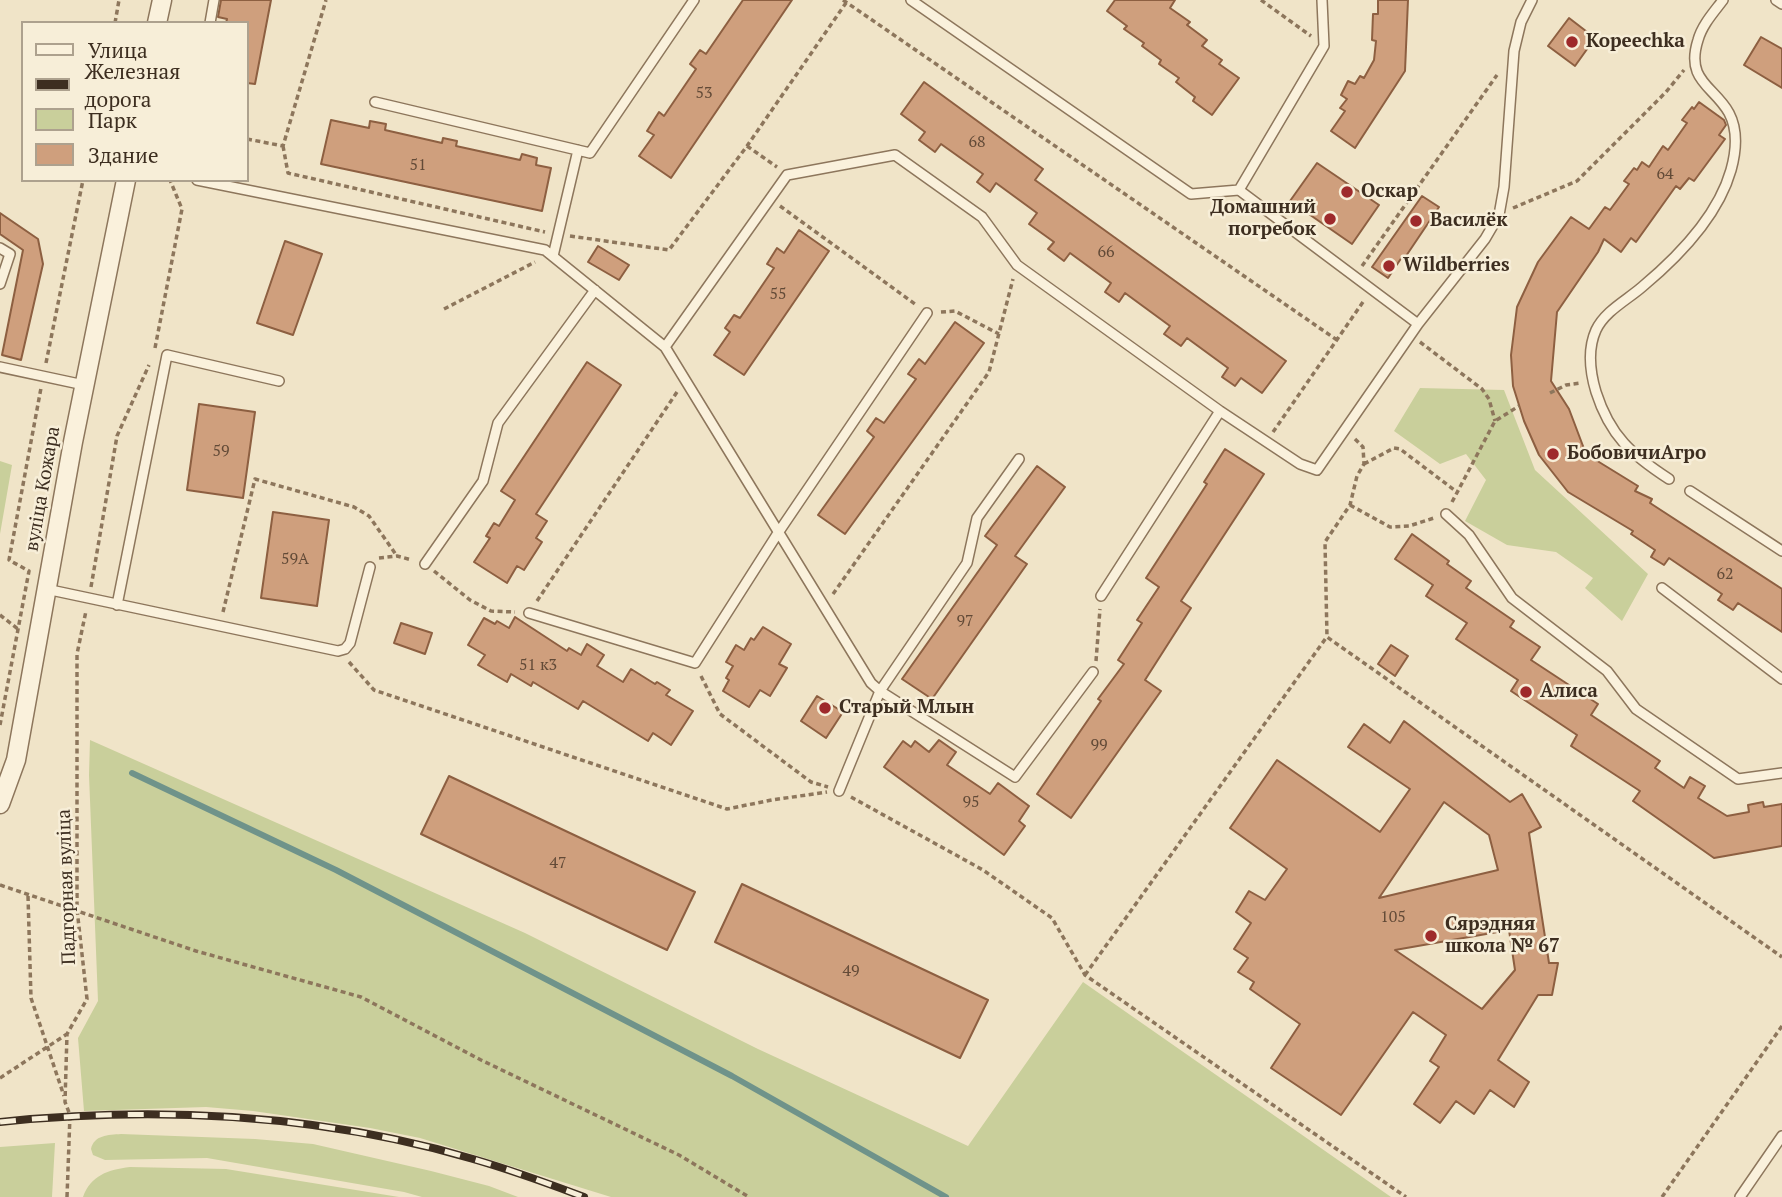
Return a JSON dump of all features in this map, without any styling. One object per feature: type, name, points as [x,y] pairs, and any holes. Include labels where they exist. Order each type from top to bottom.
[{"type":"street","points":[[158,21],[162,0]]},
{"type":"street","name":"вуліца Кожара","points":[[0,804],[16,760],[84,385],[126,182]]},
{"type":"lane","points":[[210,21],[214,0]]},
{"type":"lane","points":[[375,102],[590,153],[694,0]]},
{"type":"lane","points":[[911,0],[1191,194],[1239,190],[1418,324]]},
{"type":"lane","points":[[1239,190],[1324,46],[1322,0]]},
{"type":"lane","points":[[665,347],[787,174],[895,155],[982,217],[1017,265],[1220,411],[1300,464],[1317,470],[1410,335],[1485,239],[1499,215],[1504,187],[1514,51],[1521,22],[1532,0]]},
{"type":"lane","points":[[1669,479],[1641,461],[1619,441],[1602,411],[1593,382],[1591,344],[1597,327],[1608,314],[1662,270],[1694,235],[1723,192],[1731,171],[1735,138],[1733,123],[1720,101],[1697,74],[1695,56],[1704,26],[1723,0]]},
{"type":"lane","points":[[1776,0],[1782,4]]},
{"type":"lane","points":[[552,256],[578,150]]},
{"type":"lane","points":[[207,182],[545,250],[665,347],[871,683],[1015,776],[1094,669]]},
{"type":"lane","points":[[0,248],[10,254],[0,284]]},
{"type":"lane","points":[[425,564],[483,481],[498,423],[594,290]]},
{"type":"lane","points":[[529,613],[695,663],[778,533],[927,313]]},
{"type":"lane","points":[[117,605],[167,355],[279,381]]},
{"type":"lane","points":[[0,367],[84,385]]},
{"type":"lane","points":[[1101,596],[1220,411]]},
{"type":"lane","points":[[839,791],[880,691],[967,563],[977,518],[1019,459]]},
{"type":"lane","points":[[1690,491],[1782,551]]},
{"type":"lane","points":[[1446,514],[1469,535],[1512,598],[1607,671],[1636,709],[1738,779],[1782,773]]},
{"type":"lane","points":[[46,589],[338,651],[345,649],[350,643],[370,567]]},
{"type":"lane","points":[[1662,588],[1782,679]]},
{"type":"lane","points":[[1740,1197],[1782,1136]]},
{"type":"path","points":[[115,21],[119,0]]},
{"type":"path","points":[[326,0],[283,146],[288,173],[524,229],[669,250],[747,146],[846,1],[1337,340]]},
{"type":"path","points":[[1261,0],[1324,46]]},
{"type":"path","points":[[1373,308],[1346,289],[1514,51]]},
{"type":"path","points":[[1499,215],[1577,181],[1666,92],[1695,56]]},
{"type":"path","points":[[248,139],[283,146]]},
{"type":"path","points":[[747,146],[787,174]]},
{"type":"path","points":[[0,725],[29,571],[9,560],[83,182]]},
{"type":"path","name":"Падгорная вуліца","points":[[67,1197],[70,1115],[65,1102],[68,1034],[87,999],[77,909],[77,654],[117,436],[153,356],[156,343],[182,209],[171,182]]},
{"type":"path","points":[[769,199],[927,313],[955,311],[999,334]]},
{"type":"path","points":[[444,309],[520,268],[552,256]]},
{"type":"path","points":[[824,607],[989,372],[1017,265]]},
{"type":"path","points":[[1266,442],[1363,302]]},
{"type":"path","points":[[1410,335],[1482,389],[1489,399],[1495,421]]},
{"type":"path","points":[[370,567],[381,557],[397,556],[425,564],[470,600],[491,611],[529,613],[685,379]]},
{"type":"path","points":[[1550,394],[1566,385],[1593,382]]},
{"type":"path","points":[[1350,505],[1390,527],[1409,526],[1446,514],[1495,421],[1520,406]]},
{"type":"path","points":[[1346,429],[1363,447],[1364,464]]},
{"type":"path","points":[[1085,975],[1327,637],[1325,542],[1350,505],[1357,476],[1364,464],[1394,447],[1457,492]]},
{"type":"path","points":[[219,627],[254,479],[354,507],[369,516],[397,556]]},
{"type":"path","points":[[1094,669],[1101,596]]},
{"type":"path","points":[[0,615],[18,629],[37,634]]},
{"type":"path","points":[[1327,637],[1782,957]]},
{"type":"path","points":[[338,651],[374,690],[727,809],[839,791]]},
{"type":"path","points":[[695,663],[720,714],[811,782],[839,791],[983,870],[1052,918],[1085,975],[1406,1197]]},
{"type":"path","points":[[0,885],[196,951],[361,998],[481,1060],[679,1155],[749,1197]]},
{"type":"path","points":[[28,896],[31,998],[65,1102]]},
{"type":"path","points":[[1662,1197],[1782,1026]]},
{"type":"path","points":[[0,1079],[68,1034]]},
{"type":"green space","points":[[1420,388],[1504,390],[1535,470],[1648,574],[1622,621],[1585,588],[1593,578],[1556,552],[1507,545],[1465,521],[1486,480],[1466,454],[1440,464],[1394,431]]},
{"type":"green space","points":[[0,461],[12,465],[0,534]]},
{"type":"green space","points":[[90,740],[525,933],[758,1049],[968,1146],[1083,982],[1391,1197],[611,1197],[420,1138],[370,1128],[206,1107],[84,1111],[78,1038],[98,1001]]},
{"type":"green space","points":[[121,1134],[313,1144],[431,1171],[489,1186],[518,1197],[422,1197],[207,1158],[105,1160],[93,1155],[91,1149],[98,1138]]},
{"type":"green space","points":[[55,1143],[52,1197],[0,1197],[0,1147]]},
{"type":"green space","points":[[130,1167],[226,1169],[399,1197],[83,1197],[91,1183],[101,1175]]},
{"type":"building","points":[[221,0],[271,0],[255,84],[248,83],[248,21],[226,21],[218,17]]},
{"type":"building","points":[[743,0],[792,0],[671,178],[639,156],[654,135],[647,131],[659,112],[664,116],[696,69],[690,64],[700,50],[706,54]]},
{"type":"building","points":[[1115,0],[1175,0],[1170,8],[1190,22],[1187,25],[1207,40],[1202,46],[1222,60],[1219,64],[1239,78],[1212,115],[1193,101],[1195,97],[1176,82],[1179,78],[1159,64],[1161,60],[1142,46],[1144,43],[1124,29],[1127,26],[1107,11]]},
{"type":"building","points":[[1378,0],[1408,0],[1405,71],[1355,148],[1331,131],[1345,111],[1340,108],[1347,99],[1341,95],[1348,81],[1355,84],[1360,76],[1364,78],[1374,60],[1376,41],[1372,40],[1373,14],[1378,14]]},
{"type":"building","name":"Kopeechka","points":[[1569,18],[1595,38],[1575,66],[1548,46]]},
{"type":"building","points":[[1761,37],[1782,49],[1782,88],[1744,65]]},
{"type":"building","points":[[924,82],[1043,169],[1035,180],[1286,361],[1262,393],[1241,378],[1235,386],[1222,377],[1228,368],[1187,338],[1181,346],[1164,334],[1170,326],[1125,293],[1119,302],[1105,292],[1111,283],[1070,253],[1064,261],[1048,249],[1054,242],[1029,224],[1037,213],[996,183],[990,192],[977,182],[983,174],[941,144],[935,152],[919,140],[925,132],[901,114]]},
{"type":"building","points":[[1699,102],[1724,120],[1726,125],[1719,135],[1725,139],[1694,181],[1689,178],[1680,189],[1676,186],[1636,242],[1631,238],[1621,252],[1604,239],[1557,312],[1551,381],[1569,409],[1586,454],[1638,486],[1635,491],[1652,499],[1650,503],[1782,589],[1782,632],[1738,603],[1733,610],[1718,600],[1722,594],[1669,558],[1664,565],[1651,557],[1655,550],[1631,534],[1633,531],[1568,492],[1539,455],[1513,386],[1511,355],[1517,307],[1538,262],[1571,217],[1589,229],[1605,207],[1610,210],[1629,184],[1624,181],[1634,168],[1637,170],[1642,162],[1649,167],[1663,146],[1668,150],[1687,123],[1682,120]]},
{"type":"building","points":[[331,120],[369,128],[370,121],[386,124],[385,130],[442,143],[443,138],[457,141],[456,146],[520,160],[522,154],[537,158],[536,165],[551,168],[542,211],[321,164]]},
{"type":"building","points":[[1317,163],[1379,205],[1352,244],[1290,201]]},
{"type":"building","points":[[1422,196],[1439,207],[1388,278],[1372,267]]},
{"type":"building","points":[[0,213],[38,239],[43,264],[21,360],[2,355],[23,250],[0,234]]},
{"type":"building","points":[[799,230],[829,251],[744,375],[714,355],[730,332],[725,328],[734,315],[740,318],[774,268],[767,264],[777,248],[784,253]]},
{"type":"building","points":[[285,241],[322,254],[293,335],[257,323]]},
{"type":"building","points":[[598,246],[629,265],[619,280],[588,262]]},
{"type":"building","points":[[955,322],[984,343],[845,534],[818,515],[874,437],[867,431],[876,418],[884,423],[916,379],[908,374],[919,359],[925,364]]},
{"type":"building","points":[[587,362],[621,385],[536,514],[547,521],[536,538],[542,542],[524,570],[517,566],[507,583],[474,562],[490,538],[486,536],[494,523],[499,526],[515,500],[501,491]]},
{"type":"building","points":[[199,404],[255,412],[243,498],[187,490]]},
{"type":"building","points":[[1225,449],[1264,474],[1181,601],[1191,608],[1145,680],[1161,691],[1071,818],[1037,794],[1101,701],[1098,699],[1124,664],[1118,660],[1142,623],[1137,620],[1159,587],[1146,578],[1207,484],[1204,482]]},
{"type":"building","points":[[1037,466],[1065,487],[1015,556],[1027,564],[932,699],[902,679],[997,545],[985,536]]},
{"type":"building","points":[[273,512],[329,520],[317,606],[261,598]]},
{"type":"building","points":[[1412,534],[1471,581],[1466,588],[1514,621],[1510,627],[1540,647],[1531,660],[1598,704],[1591,715],[1660,761],[1655,768],[1684,788],[1690,777],[1705,786],[1698,798],[1727,816],[1749,812],[1748,805],[1763,802],[1764,807],[1782,804],[1782,846],[1714,858],[1633,801],[1640,791],[1571,746],[1577,735],[1511,691],[1518,680],[1456,639],[1467,623],[1426,596],[1433,585],[1395,559]]},
{"type":"building","points":[[515,617],[567,651],[569,648],[581,655],[587,644],[604,655],[597,666],[623,682],[631,669],[670,690],[666,695],[693,711],[671,745],[653,733],[648,741],[583,701],[578,709],[533,682],[531,686],[511,674],[507,682],[478,665],[485,655],[468,645],[484,618],[509,628]]},
{"type":"building","points":[[401,623],[432,633],[425,654],[394,643]]},
{"type":"building","points":[[763,627],[791,644],[779,664],[787,668],[770,696],[760,690],[749,707],[723,691],[733,666],[726,662],[736,645],[744,650],[751,638],[754,640]]},
{"type":"building","points":[[1391,645],[1408,656],[1395,676],[1378,664]]},
{"type":"building","points":[[817,696],[843,712],[826,738],[801,721]]},
{"type":"building","points":[[1404,721],[1510,802],[1522,794],[1541,827],[1529,833],[1549,963],[1558,963],[1552,995],[1538,995],[1498,1060],[1529,1082],[1514,1107],[1490,1090],[1474,1114],[1456,1101],[1440,1123],[1414,1104],[1439,1067],[1430,1061],[1446,1035],[1413,1012],[1341,1115],[1271,1068],[1300,1024],[1250,989],[1254,982],[1238,972],[1248,958],[1234,949],[1251,923],[1236,912],[1249,891],[1265,900],[1287,869],[1230,828],[1277,760],[1380,832],[1410,789],[1348,747],[1364,724],[1390,743]],"holes":[[[1444,802],[1489,835],[1498,870],[1379,898]],[[1509,930],[1515,970],[1482,1009],[1395,950]]]},
{"type":"building","points":[[939,740],[956,752],[947,765],[990,794],[998,783],[1029,806],[1019,821],[1025,826],[1004,855],[884,767],[903,741],[911,747],[915,741],[929,752]]},
{"type":"building","points":[[449,776],[695,892],[667,950],[421,834]]},
{"type":"building","points":[[742,884],[988,1000],[960,1058],[715,942]]},
{"type":"waterway","points":[[132,773],[336,870],[732,1076],[946,1197]]},
{"type":"railway","points":[[0,1122],[59,1117],[179,1115],[298,1123],[357,1132],[473,1159],[584,1197]]},
{"type":"place","name":"Kopeechka","points":[[1572,42]]},
{"type":"place","name":"Оскар","points":[[1347,192]]},
{"type":"place","name":"Домашний погребок","points":[[1330,219]]},
{"type":"place","name":"Василёк","points":[[1416,221]]},
{"type":"place","name":"Wildberries","points":[[1389,266]]},
{"type":"place","name":"БобовичиАгро","points":[[1553,454]]},
{"type":"place","name":"Алиса","points":[[1526,692]]},
{"type":"place","name":"Старый Млын","points":[[825,708]]},
{"type":"place","name":"Сярэдняя школа № 67","points":[[1431,936]]}]
